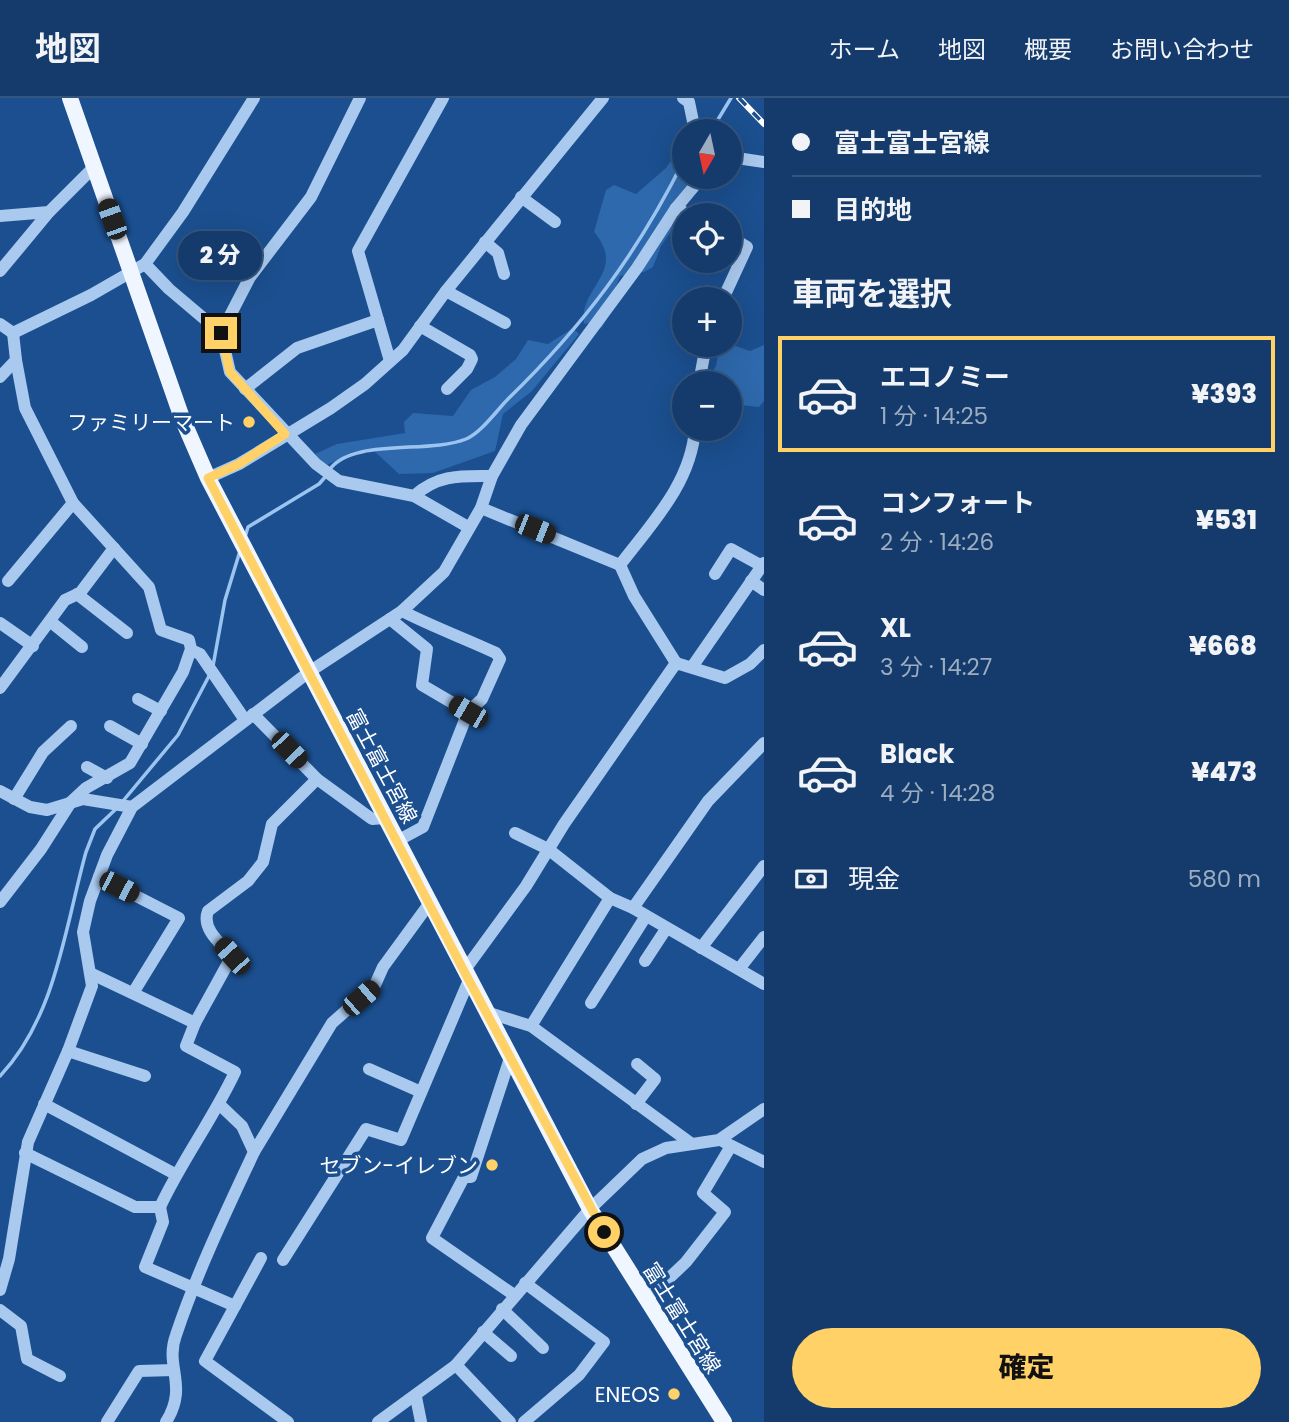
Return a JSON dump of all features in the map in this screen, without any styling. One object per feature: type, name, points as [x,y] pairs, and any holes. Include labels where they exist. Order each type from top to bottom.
[{"type":"main road","name":"富士富士宮線","points":[[70,98],[94,167],[138,267],[182,418],[208,478],[590,1209],[724,1422]]},
{"type":"street","points":[[13,333],[91,295],[138,267],[183,212],[254,98]]},
{"type":"street","points":[[221,333],[250,277],[310,197],[360,98]]},
{"type":"street","points":[[390,361],[358,251],[443,98]]},
{"type":"street","points":[[208,478],[239,464],[342,400],[403,350],[446,291],[603,98]]},
{"type":"street","points":[[683,98],[689,102],[693,119]]},
{"type":"street","points":[[742,159],[764,162]]},
{"type":"street","points":[[0,271],[49,212],[94,167]]},
{"type":"street","points":[[680,203],[692,189]]},
{"type":"street","points":[[522,197],[555,222]]},
{"type":"street","points":[[0,216],[49,212]]},
{"type":"street","points":[[0,1290],[9,1259],[25,1153],[92,986],[83,932],[99,877],[128,806],[309,672],[402,611],[444,572],[481,508],[492,476],[521,425],[637,268],[672,214]]},
{"type":"street","points":[[485,242],[498,253],[503,274]]},
{"type":"street","points":[[742,244],[747,247],[742,258]]},
{"type":"street","points":[[138,267],[221,333],[230,372],[285,434],[316,464],[339,481],[414,496],[468,527]]},
{"type":"street","points":[[446,291],[505,323]]},
{"type":"street","points":[[245,389],[298,348],[378,320]]},
{"type":"street","points":[[0,324],[13,333],[25,408],[74,503],[149,587],[161,631],[189,640],[191,650],[183,672],[130,763],[86,788],[71,802],[41,849],[0,902]]},
{"type":"street","points":[[421,326],[470,355],[467,369],[447,389]]},
{"type":"street","points":[[0,377],[16,360]]},
{"type":"street","points":[[620,565],[676,491],[693,441]]},
{"type":"street","points":[[414,496],[428,483],[445,477],[492,476]]},
{"type":"street","points":[[8,581],[74,503]]},
{"type":"street","points":[[481,508],[620,565],[634,597],[676,663],[725,678],[750,664],[764,650]]},
{"type":"street","points":[[0,688],[65,600],[77,594],[114,548]]},
{"type":"street","points":[[692,667],[763,564],[731,549],[715,574]]},
{"type":"street","points":[[751,581],[764,590]]},
{"type":"street","points":[[77,594],[127,633]]},
{"type":"street","points":[[397,841],[423,827],[468,712],[482,699],[500,659],[496,653],[451,632],[434,628],[402,611]]},
{"type":"street","points":[[390,619],[427,649],[422,685],[468,712]]},
{"type":"street","points":[[51,622],[82,647]]},
{"type":"street","points":[[0,623],[33,646]]},
{"type":"street","points":[[191,650],[200,654],[216,680],[249,717],[317,779],[372,819],[385,818]]},
{"type":"street","points":[[283,1260],[366,1129],[401,1140],[466,975],[548,849],[676,663]]},
{"type":"street","points":[[138,699],[161,710]]},
{"type":"street","points":[[14,799],[43,752],[71,726]]},
{"type":"street","points":[[110,726],[142,744]]},
{"type":"street","points":[[633,908],[708,801],[764,743]]},
{"type":"street","points":[[86,767],[107,778]]},
{"type":"street","points":[[235,1306],[145,1267],[163,1222],[160,1207],[175,1174],[220,1105],[235,1072],[186,1046],[195,1023],[232,956],[208,928],[205,918],[208,911],[248,881],[263,862],[272,824],[317,779]]},
{"type":"street","points":[[0,791],[30,807],[47,810],[71,802],[91,800],[128,806]]},
{"type":"street","points":[[514,833],[548,849],[610,898],[633,908],[764,984]]},
{"type":"street","points":[[701,948],[764,866]]},
{"type":"street","points":[[99,877],[179,918],[133,993]]},
{"type":"street","points":[[531,1026],[610,898]]},
{"type":"street","points":[[166,1422],[174,1410],[177,1394],[174,1338],[191,1286],[254,1152],[332,1023],[375,985],[383,967],[429,904]]},
{"type":"street","points":[[591,1003],[646,916]]},
{"type":"street","points":[[645,961],[666,929]]},
{"type":"street","points":[[739,969],[764,937]]},
{"type":"street","points":[[92,974],[195,1023]]},
{"type":"street","points":[[486,1012],[531,1026],[692,1144]]},
{"type":"street","points":[[68,1051],[145,1076]]},
{"type":"street","points":[[510,1058],[471,1177],[464,1177],[432,1238],[514,1295]]},
{"type":"street","points":[[636,1104],[654,1079],[637,1064]]},
{"type":"street","points":[[369,1069],[421,1092]]},
{"type":"street","points":[[44,1104],[175,1174]]},
{"type":"street","points":[[220,1105],[242,1126],[254,1152]]},
{"type":"street","points":[[646,1300],[686,1262],[725,1212],[703,1193],[725,1143],[764,1109]]},
{"type":"street","points":[[378,1422],[416,1397],[456,1365],[590,1209],[642,1159],[666,1148],[725,1143],[764,1162]]},
{"type":"street","points":[[25,1153],[135,1207],[160,1207]]},
{"type":"street","points":[[261,1258],[205,1361],[288,1422]]},
{"type":"street","points":[[524,1422],[579,1375],[604,1342],[525,1283]]},
{"type":"street","points":[[0,1310],[21,1326],[27,1359],[60,1377]]},
{"type":"street","points":[[502,1310],[543,1348]]},
{"type":"street","points":[[483,1332],[511,1356]]},
{"type":"street","points":[[456,1365],[510,1422]]},
{"type":"street","points":[[107,1422],[127,1385],[139,1371],[174,1370]]},
{"type":"street","points":[[416,1397],[422,1422]]},
{"type":"shaded area","points":[[672,159],[672,189],[686,189],[679,203],[672,203],[672,230],[661,246],[653,267],[644,272],[620,276],[608,307],[610,314],[601,329],[596,322],[584,324],[584,311],[600,279],[606,258],[603,246],[594,232],[606,190],[614,185],[636,194]]},
{"type":"shaded area","points":[[573,328],[579,334],[532,391],[503,414],[495,451],[433,473],[399,474],[374,451],[352,452],[325,466],[315,454],[337,444],[405,433],[404,422],[413,413],[453,416],[471,390],[495,377],[516,359],[528,340],[548,344]]},
{"type":"shaded area","points":[[764,345],[764,401],[759,407],[742,405],[742,371],[713,371],[718,357],[742,357],[742,348],[750,351]]},
{"type":"waterway","points":[[718,119],[731,98]]},
{"type":"waterway","points":[[330,469],[341,459],[356,453],[450,443],[466,439],[477,432],[585,316],[628,257],[672,183]]},
{"type":"waterway","points":[[245,537],[248,527],[319,484],[326,476]]},
{"type":"waterway","points":[[213,666],[225,600],[240,551]]},
{"type":"waterway","points":[[123,801],[178,735],[209,676]]},
{"type":"waterway","points":[[0,1076],[19,1053],[46,999],[86,852],[95,829],[118,807]]},
{"type":"railway","points":[[739,98],[764,124]]},
{"type":"place","name":"ファミリーマート","points":[[249,422]]},
{"type":"place","name":"セブン-イレブン","points":[[492,1165]]},
{"type":"place","name":"ENEOS","points":[[674,1394]]},
{"type":"route","points":[[221,333],[230,372],[285,434],[239,464],[208,478],[464,971],[604,1232]]}]
